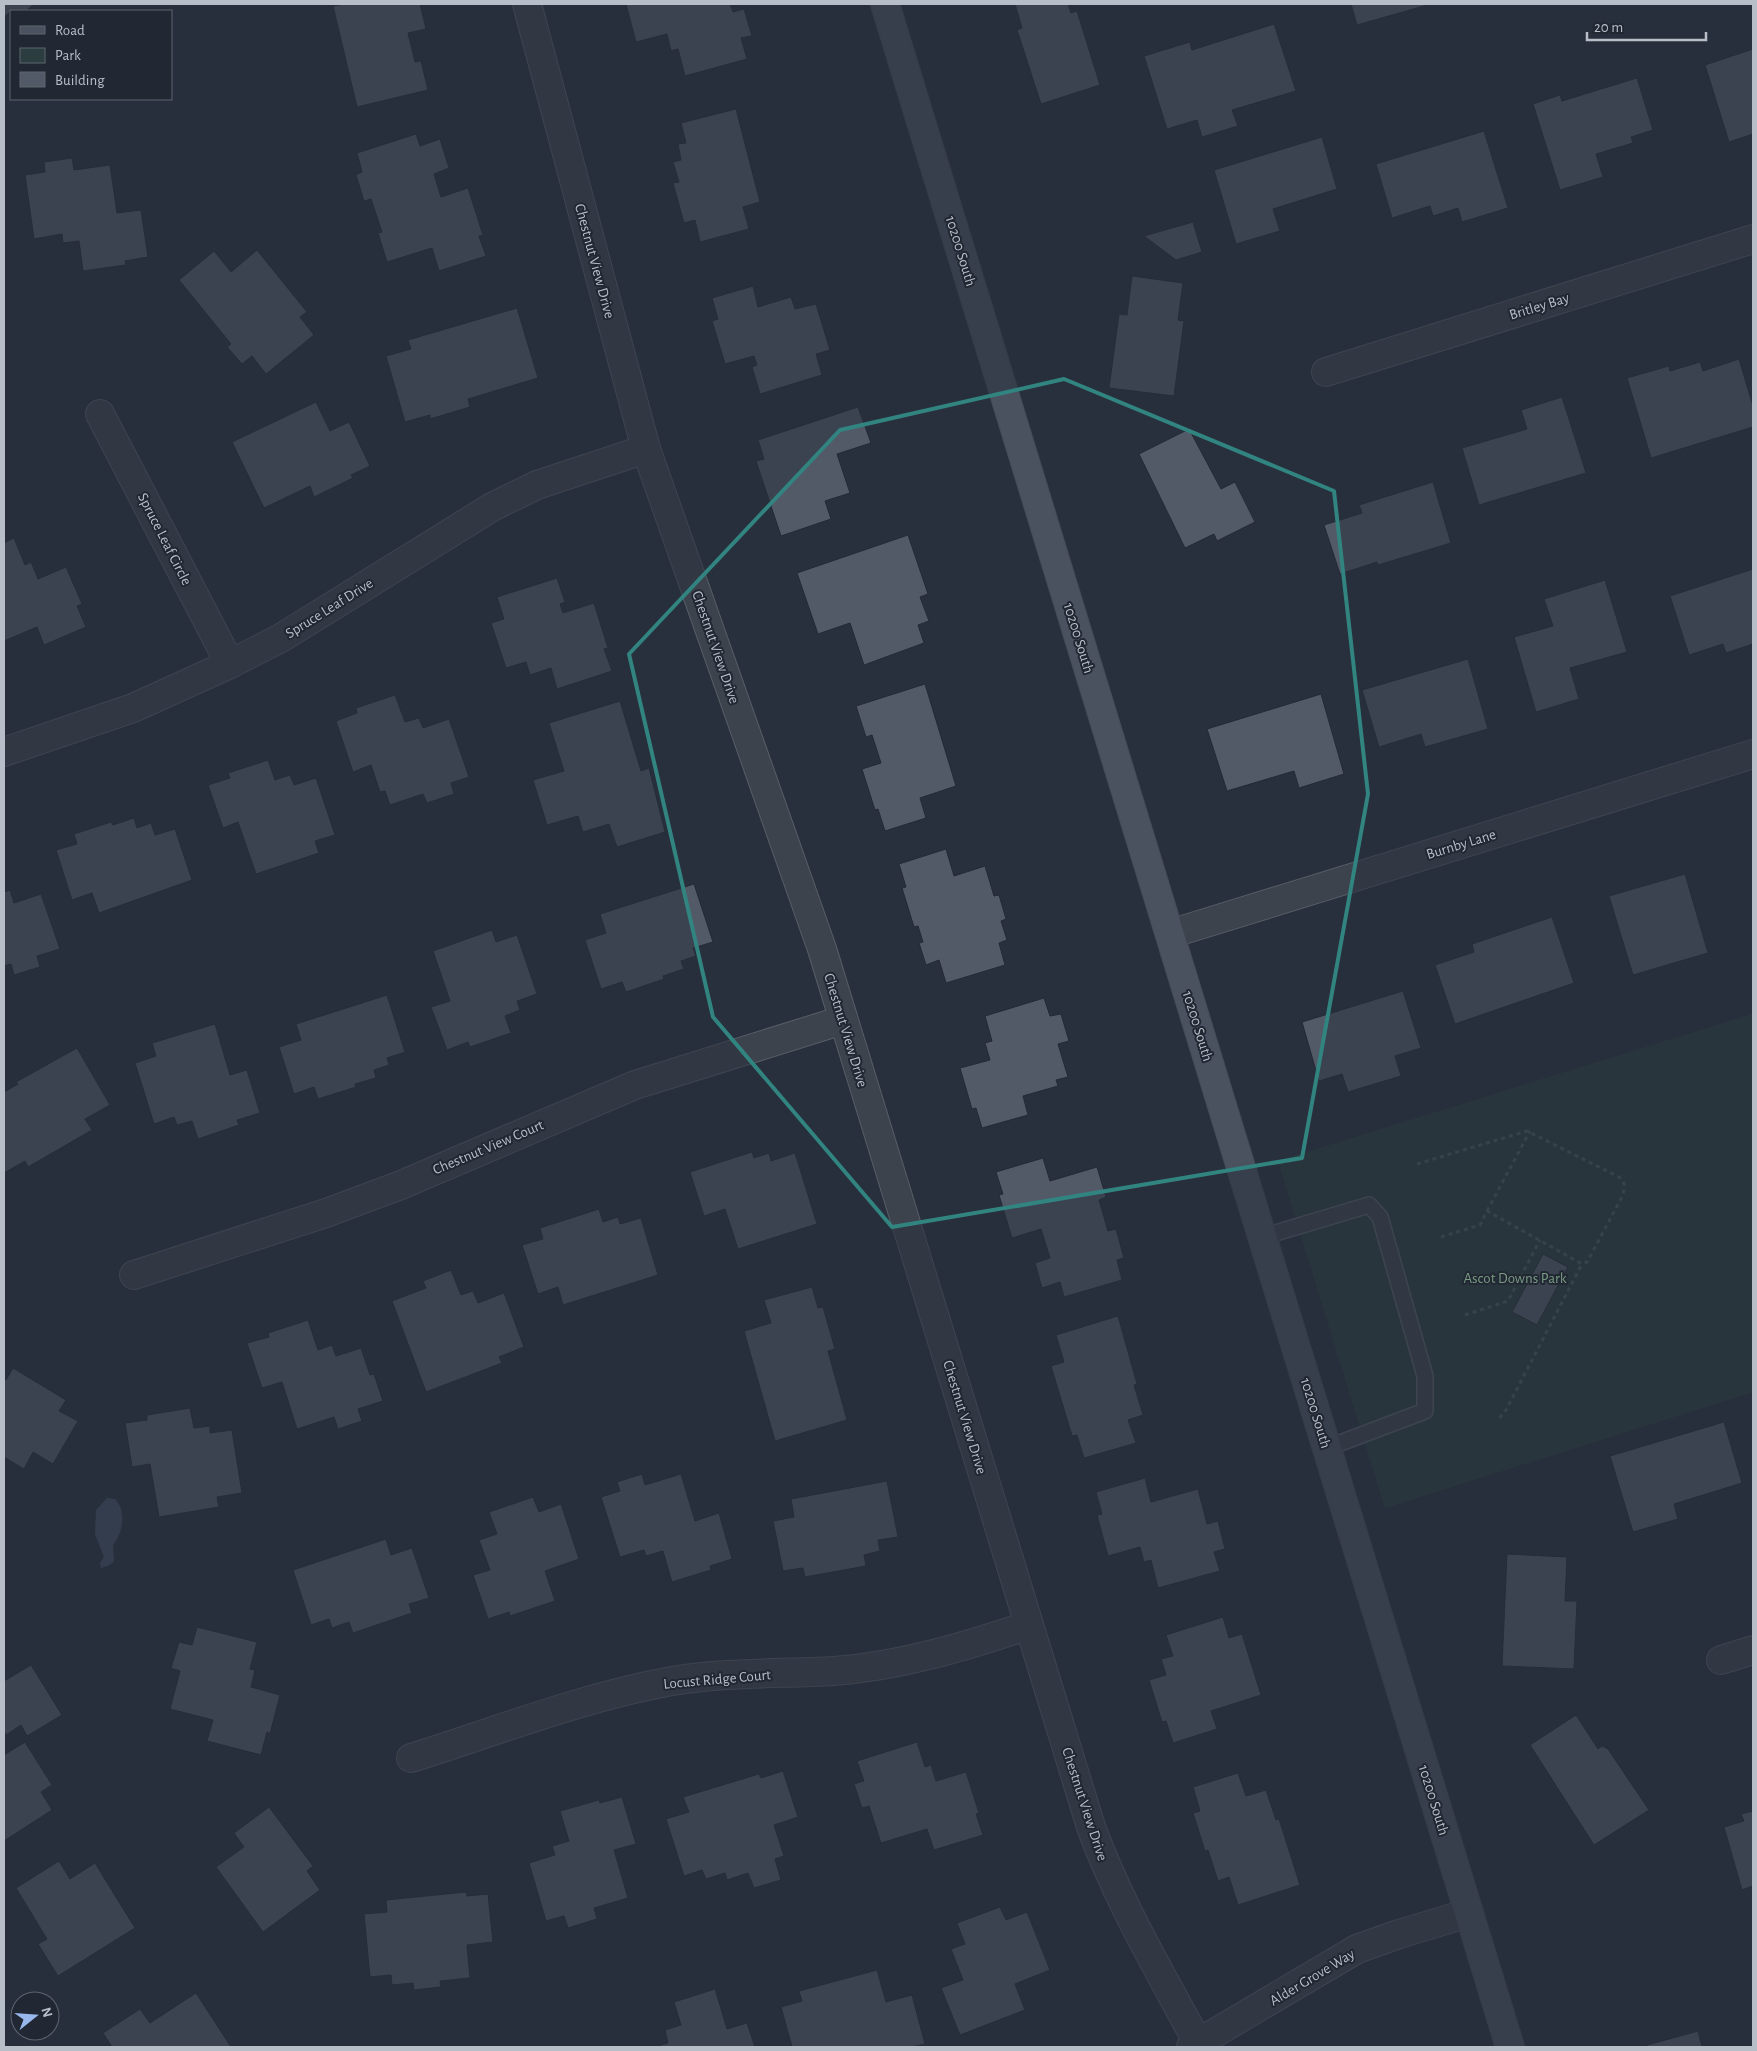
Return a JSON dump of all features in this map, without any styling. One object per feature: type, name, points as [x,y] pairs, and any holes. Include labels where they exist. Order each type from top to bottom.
[{"type":"street","name":"Chestnut View Drive","points":[[527,4],[646,449],[822,949],[1091,1827],[1108,1874],[1194,2045]]},
{"type":"street","name":"10200 South","points":[[885,4],[1510,2047]]},
{"type":"street","name":"Britley Bay","points":[[1326,372],[1753,239]]},
{"type":"street","name":"Spruce Leaf Circle","points":[[100,414],[230,664]]},
{"type":"street","name":"Spruce Leaf Drive","points":[[4,752],[133,708],[230,664],[281,638],[492,506],[537,485],[646,449]]},
{"type":"street","name":"Burnby Lane","points":[[1170,934],[1753,754]]},
{"type":"street","name":"Chestnut View Court","points":[[134,1275],[326,1214],[433,1172],[635,1085],[843,1020]]},
{"type":"street","name":"Locust Ridge Court","points":[[411,1758],[634,1689],[674,1681],[718,1676],[836,1670],[877,1665],[985,1640],[1029,1625]]},
{"type":"street","points":[[1721,1660],[1753,1650]]},
{"type":"street","name":"Alder Grove Way","points":[[1194,2045],[1357,1949],[1469,1913]]},
{"type":"lane","points":[[1262,1237],[1370,1205],[1380,1217],[1425,1376],[1425,1411],[1327,1448]]},
{"type":"path","points":[[1417,1164],[1520,1131],[1530,1131],[1624,1181],[1625,1188],[1622,1197],[1586,1262],[1582,1264],[1506,1410],[1497,1421]]},
{"type":"path","points":[[1441,1237],[1480,1225],[1530,1131]]},
{"type":"path","points":[[1487,1211],[1582,1264]]},
{"type":"path","points":[[1465,1315],[1508,1301],[1540,1240]]},
{"type":"highlighted area","points":[[1064,379],[1334,491],[1368,794],[1302,1158],[892,1227],[713,1017],[629,654],[840,430]]},
{"type":"green space","name":"Ascot Downs Park","points":[[1753,1014],[1753,1392],[1385,1508],[1278,1161]]},
{"type":"water","points":[[107,1498],[115,1499],[119,1504],[122,1522],[119,1534],[113,1545],[114,1561],[110,1565],[101,1568],[100,1563],[104,1557],[95,1534],[96,1510]]},
{"type":"building","points":[[4,4],[34,4],[27,10],[10,10],[4,17]]},
{"type":"building","points":[[344,4],[420,4],[426,29],[408,33],[415,62],[421,61],[428,90],[357,107],[333,6]]},
{"type":"building","points":[[626,4],[730,4],[733,12],[744,9],[752,36],[741,38],[747,59],[685,76],[678,49],[671,51],[667,34],[636,42]]},
{"type":"building","points":[[1015,4],[1068,4],[1071,13],[1077,11],[1100,85],[1041,104],[1017,30],[1022,28]]},
{"type":"building","points":[[1351,4],[1431,4],[1357,25]]},
{"type":"building","points":[[1274,24],[1296,91],[1232,110],[1238,126],[1202,137],[1197,120],[1167,129],[1144,56],[1190,42],[1192,50]]},
{"type":"building","points":[[1753,49],[1753,134],[1729,142],[1705,65]]},
{"type":"building","points":[[1637,78],[1653,130],[1631,137],[1633,143],[1596,154],[1603,177],[1560,190],[1533,104],[1560,95],[1562,101]]},
{"type":"building","points":[[736,109],[760,202],[743,207],[749,229],[700,242],[695,220],[684,223],[673,183],[679,182],[673,162],[681,160],[678,144],[686,143],[681,123]]},
{"type":"building","points":[[1484,131],[1508,208],[1462,222],[1458,208],[1433,216],[1430,206],[1392,218],[1376,164]]},
{"type":"building","points":[[416,134],[420,146],[440,139],[449,168],[434,174],[441,197],[468,188],[483,235],[479,236],[486,256],[439,271],[432,248],[387,262],[378,233],[382,232],[371,199],[364,201],[356,175],[362,172],[357,153]]},
{"type":"building","points":[[1322,137],[1337,189],[1273,209],[1280,231],[1236,244],[1214,170]]},
{"type":"building","points":[[72,158],[74,170],[110,165],[117,213],[141,210],[148,257],[125,261],[126,265],[83,271],[79,241],[63,243],[62,234],[34,239],[25,175],[45,172],[44,162]]},
{"type":"building","points":[[1193,222],[1202,252],[1176,260],[1144,236]]},
{"type":"building","points":[[257,250],[307,312],[300,317],[314,335],[266,374],[252,356],[242,364],[227,347],[231,344],[179,280],[214,251],[231,272]]},
{"type":"building","points":[[1132,276],[1183,283],[1178,320],[1184,321],[1174,396],[1109,388],[1119,314],[1127,315]]},
{"type":"building","points":[[753,286],[758,307],[791,297],[795,309],[816,304],[830,350],[816,354],[822,375],[760,394],[752,367],[757,365],[754,356],[725,364],[712,321],[718,319],[712,298]]},
{"type":"building","points":[[517,308],[538,378],[468,399],[470,407],[430,419],[430,415],[405,422],[386,356],[411,349],[408,340]]},
{"type":"building","points":[[1739,359],[1753,406],[1753,427],[1651,458],[1627,378],[1669,366],[1670,371],[1700,362],[1703,371]]},
{"type":"building","points":[[1562,397],[1586,473],[1479,505],[1462,448],[1527,429],[1521,410]]},
{"type":"building","points":[[316,402],[330,431],[349,422],[370,466],[351,475],[353,478],[314,497],[310,486],[264,508],[232,442]]},
{"type":"building","points":[[858,407],[871,443],[837,454],[850,493],[825,501],[831,519],[781,536],[756,461],[764,459],[758,440]]},
{"type":"building","points":[[1189,429],[1221,489],[1235,482],[1255,522],[1217,541],[1214,534],[1185,548],[1139,454]]},
{"type":"building","points":[[1433,482],[1451,543],[1378,565],[1377,562],[1340,574],[1324,525],[1362,513],[1359,505]]},
{"type":"building","points":[[908,535],[928,594],[920,597],[929,621],[918,625],[924,643],[864,665],[850,623],[818,634],[797,573]]},
{"type":"building","points":[[14,538],[25,565],[31,562],[38,579],[66,567],[82,604],[77,606],[86,627],[44,645],[37,627],[4,641],[4,543]]},
{"type":"building","points":[[1753,569],[1753,644],[1726,653],[1723,644],[1689,655],[1670,596]]},
{"type":"building","points":[[557,578],[565,602],[560,604],[563,613],[594,603],[608,648],[604,649],[612,671],[557,689],[551,668],[530,675],[526,662],[506,668],[491,623],[504,619],[497,597]]},
{"type":"building","points":[[1605,580],[1627,652],[1570,668],[1579,699],[1536,712],[1514,637],[1553,626],[1544,599]]},
{"type":"building","points":[[1468,659],[1488,729],[1425,747],[1421,734],[1379,747],[1362,690]]},
{"type":"building","points":[[925,684],[956,786],[920,798],[926,818],[885,831],[878,809],[875,810],[862,769],[881,763],[872,735],[866,737],[856,706]]},
{"type":"building","points":[[1321,694],[1344,774],[1299,788],[1294,771],[1227,791],[1207,729]]},
{"type":"building","points":[[395,695],[405,722],[419,718],[423,728],[449,719],[469,777],[451,783],[454,794],[427,803],[423,794],[390,805],[385,791],[380,792],[371,765],[353,772],[336,721],[357,713],[356,708]]},
{"type":"building","points":[[620,701],[641,771],[649,768],[665,832],[617,847],[609,824],[583,832],[578,816],[547,825],[533,780],[564,771],[549,723]]},
{"type":"building","points":[[268,760],[275,780],[290,775],[294,785],[316,778],[335,835],[315,841],[319,853],[256,874],[238,822],[223,828],[208,785],[230,778],[228,773]]},
{"type":"building","points":[[134,818],[137,828],[151,823],[155,835],[175,829],[192,880],[99,913],[92,893],[72,900],[56,850],[77,844],[74,834],[111,822],[113,825]]},
{"type":"building","points":[[946,849],[954,876],[985,866],[994,896],[999,895],[1006,919],[1001,921],[1007,940],[999,943],[1005,965],[946,983],[939,960],[926,965],[919,943],[923,942],[918,926],[914,927],[902,888],[906,887],[899,864]]},
{"type":"building","points":[[1685,874],[1708,953],[1633,975],[1609,896]]},
{"type":"building","points":[[694,884],[713,942],[693,948],[696,956],[681,961],[684,969],[663,976],[664,979],[626,992],[622,982],[601,989],[585,940],[606,933],[600,914]]},
{"type":"building","points":[[10,890],[14,903],[41,894],[60,949],[37,956],[40,967],[14,975],[11,964],[4,966],[4,892]]},
{"type":"building","points":[[1552,917],[1574,983],[1455,1024],[1435,965],[1474,952],[1472,944]]},
{"type":"building","points":[[492,930],[496,942],[517,935],[537,994],[517,1001],[520,1010],[505,1016],[511,1033],[470,1047],[468,1042],[447,1050],[431,1007],[450,1001],[433,951]]},
{"type":"building","points":[[1403,991],[1421,1048],[1395,1056],[1401,1076],[1348,1092],[1342,1074],[1319,1081],[1302,1022]]},
{"type":"building","points":[[387,995],[405,1052],[387,1058],[389,1065],[374,1070],[376,1078],[355,1084],[356,1087],[318,1099],[314,1087],[294,1094],[279,1047],[301,1040],[296,1024]]},
{"type":"building","points":[[1044,998],[1050,1016],[1061,1014],[1069,1041],[1058,1044],[1068,1077],[1056,1080],[1058,1086],[1023,1096],[1028,1115],[982,1128],[976,1108],[972,1109],[960,1068],[990,1060],[985,1043],[992,1041],[985,1016]]},
{"type":"building","points":[[215,1024],[230,1075],[247,1070],[260,1113],[237,1120],[239,1125],[198,1139],[192,1121],[177,1125],[174,1117],[154,1124],[135,1063],[156,1056],[152,1043]]},
{"type":"building","points":[[77,1048],[110,1105],[85,1119],[92,1130],[28,1167],[25,1161],[4,1173],[4,1092],[18,1084],[16,1082]]},
{"type":"building","points":[[752,1152],[754,1158],[769,1153],[771,1161],[795,1153],[817,1224],[738,1249],[725,1209],[704,1216],[690,1172]]},
{"type":"building","points":[[1043,1158],[1050,1181],[1097,1167],[1106,1197],[1099,1200],[1108,1231],[1116,1229],[1124,1258],[1117,1260],[1122,1280],[1064,1297],[1060,1282],[1042,1288],[1035,1263],[1050,1258],[1041,1229],[1012,1238],[999,1195],[1003,1194],[996,1172]]},
{"type":"building","points":[[599,1209],[603,1222],[618,1217],[620,1224],[641,1218],[658,1275],[563,1305],[558,1287],[538,1294],[522,1245],[543,1239],[540,1228]]},
{"type":"building","points":[[1543,1254],[1568,1267],[1537,1325],[1512,1312]]},
{"type":"building","points":[[451,1270],[461,1295],[473,1291],[478,1303],[504,1293],[524,1347],[499,1357],[502,1363],[426,1392],[392,1301],[426,1288],[423,1281]]},
{"type":"building","points":[[812,1287],[818,1308],[823,1307],[835,1349],[828,1351],[847,1420],[775,1441],[744,1331],[771,1323],[764,1300]]},
{"type":"building","points":[[1118,1316],[1137,1384],[1134,1385],[1143,1415],[1128,1420],[1136,1443],[1084,1458],[1077,1435],[1072,1436],[1051,1366],[1064,1362],[1056,1335]]},
{"type":"building","points":[[308,1320],[318,1350],[332,1345],[336,1356],[361,1348],[370,1375],[374,1374],[383,1401],[358,1409],[362,1421],[338,1429],[334,1417],[297,1429],[282,1382],[262,1388],[247,1343],[269,1337],[268,1333]]},
{"type":"building","points":[[13,1368],[66,1400],[59,1411],[78,1421],[53,1464],[33,1452],[24,1469],[4,1457],[4,1378],[6,1380]]},
{"type":"building","points":[[190,1408],[194,1428],[210,1426],[210,1433],[232,1430],[242,1493],[217,1497],[219,1507],[159,1517],[150,1464],[132,1467],[125,1423],[147,1420],[147,1415]]},
{"type":"building","points":[[1724,1422],[1742,1483],[1674,1504],[1678,1519],[1633,1532],[1610,1456]]},
{"type":"building","points":[[642,1474],[645,1485],[681,1474],[695,1521],[719,1513],[732,1559],[710,1566],[711,1570],[672,1582],[663,1551],[646,1556],[644,1550],[620,1557],[601,1497],[620,1491],[617,1482]]},
{"type":"building","points":[[1145,1478],[1151,1502],[1198,1489],[1207,1524],[1218,1521],[1225,1549],[1214,1552],[1220,1571],[1158,1588],[1151,1560],[1144,1562],[1140,1547],[1108,1556],[1097,1515],[1102,1514],[1096,1492]]},
{"type":"building","points":[[887,1481],[898,1537],[878,1540],[880,1551],[864,1555],[866,1566],[805,1577],[803,1568],[783,1571],[773,1521],[794,1517],[791,1499]]},
{"type":"building","points":[[533,1497],[539,1512],[561,1504],[579,1559],[545,1571],[555,1601],[510,1616],[509,1612],[488,1619],[473,1575],[490,1570],[479,1540],[497,1534],[489,1512]]},
{"type":"building","points":[[386,1539],[391,1555],[412,1548],[429,1598],[409,1604],[412,1613],[353,1633],[349,1622],[332,1628],[329,1619],[311,1625],[293,1570]]},
{"type":"building","points":[[1507,1554],[1567,1557],[1565,1601],[1577,1601],[1574,1669],[1502,1666]]},
{"type":"building","points":[[1223,1617],[1229,1638],[1242,1634],[1261,1695],[1211,1711],[1217,1729],[1173,1743],[1166,1721],[1162,1722],[1149,1680],[1166,1675],[1161,1659],[1173,1656],[1166,1635]]},
{"type":"building","points":[[197,1627],[257,1642],[250,1669],[255,1670],[251,1687],[280,1695],[270,1734],[267,1732],[261,1755],[207,1741],[213,1720],[170,1709],[180,1671],[171,1668],[179,1642],[192,1645]]},
{"type":"building","points":[[31,1665],[62,1715],[27,1736],[21,1725],[6,1735],[4,1731],[4,1681]]},
{"type":"building","points":[[1576,1715],[1598,1749],[1602,1746],[1608,1749],[1649,1810],[1594,1845],[1530,1745]]},
{"type":"building","points":[[25,1742],[52,1785],[41,1792],[52,1810],[4,1841],[4,1755]]},
{"type":"building","points":[[917,1742],[925,1767],[931,1765],[936,1781],[966,1772],[979,1813],[976,1814],[983,1835],[934,1850],[927,1829],[881,1843],[869,1806],[862,1808],[854,1784],[864,1781],[857,1761]]},
{"type":"building","points":[[783,1771],[798,1817],[774,1825],[784,1856],[775,1859],[781,1880],[754,1888],[748,1873],[727,1880],[725,1873],[706,1879],[702,1870],[684,1876],[666,1819],[689,1812],[683,1797],[759,1774],[761,1778]]},
{"type":"building","points":[[1238,1773],[1246,1796],[1266,1790],[1276,1820],[1279,1819],[1300,1885],[1238,1905],[1229,1877],[1218,1881],[1208,1850],[1205,1851],[1193,1813],[1200,1811],[1193,1787]]},
{"type":"building","points":[[622,1797],[636,1844],[614,1850],[628,1898],[594,1908],[597,1919],[568,1928],[564,1916],[546,1921],[529,1863],[555,1855],[552,1846],[569,1841],[560,1811],[599,1800],[600,1803]]},
{"type":"building","points":[[269,1807],[313,1866],[307,1871],[320,1890],[263,1932],[216,1867],[244,1847],[234,1833]]},
{"type":"building","points":[[1753,1811],[1753,1886],[1742,1890],[1724,1827],[1744,1821],[1741,1814]]},
{"type":"building","points":[[59,1861],[70,1879],[95,1863],[135,1928],[58,1976],[38,1944],[47,1939],[16,1888]]},
{"type":"building","points":[[466,1892],[467,1896],[488,1894],[493,1942],[467,1945],[470,1978],[440,1981],[441,1987],[414,1990],[413,1983],[392,1985],[391,1975],[370,1977],[364,1914],[387,1912],[386,1900]]},
{"type":"building","points":[[1000,1907],[1006,1920],[1027,1912],[1050,1970],[1015,1984],[1025,2010],[960,2035],[941,1988],[963,1980],[951,1949],[965,1944],[957,1923]]},
{"type":"building","points":[[877,1970],[886,2002],[912,1995],[925,2044],[912,2047],[792,2047],[781,2007],[802,2001],[799,1991]]},
{"type":"building","points":[[715,1989],[727,2029],[747,2023],[755,2047],[654,2047],[668,2043],[665,2030],[681,2025],[674,2002]]},
{"type":"building","points":[[196,1993],[231,2047],[112,2047],[103,2033],[140,2009],[150,2023]]},
{"type":"building","points":[[1698,2031],[1702,2047],[1640,2047]]}]
